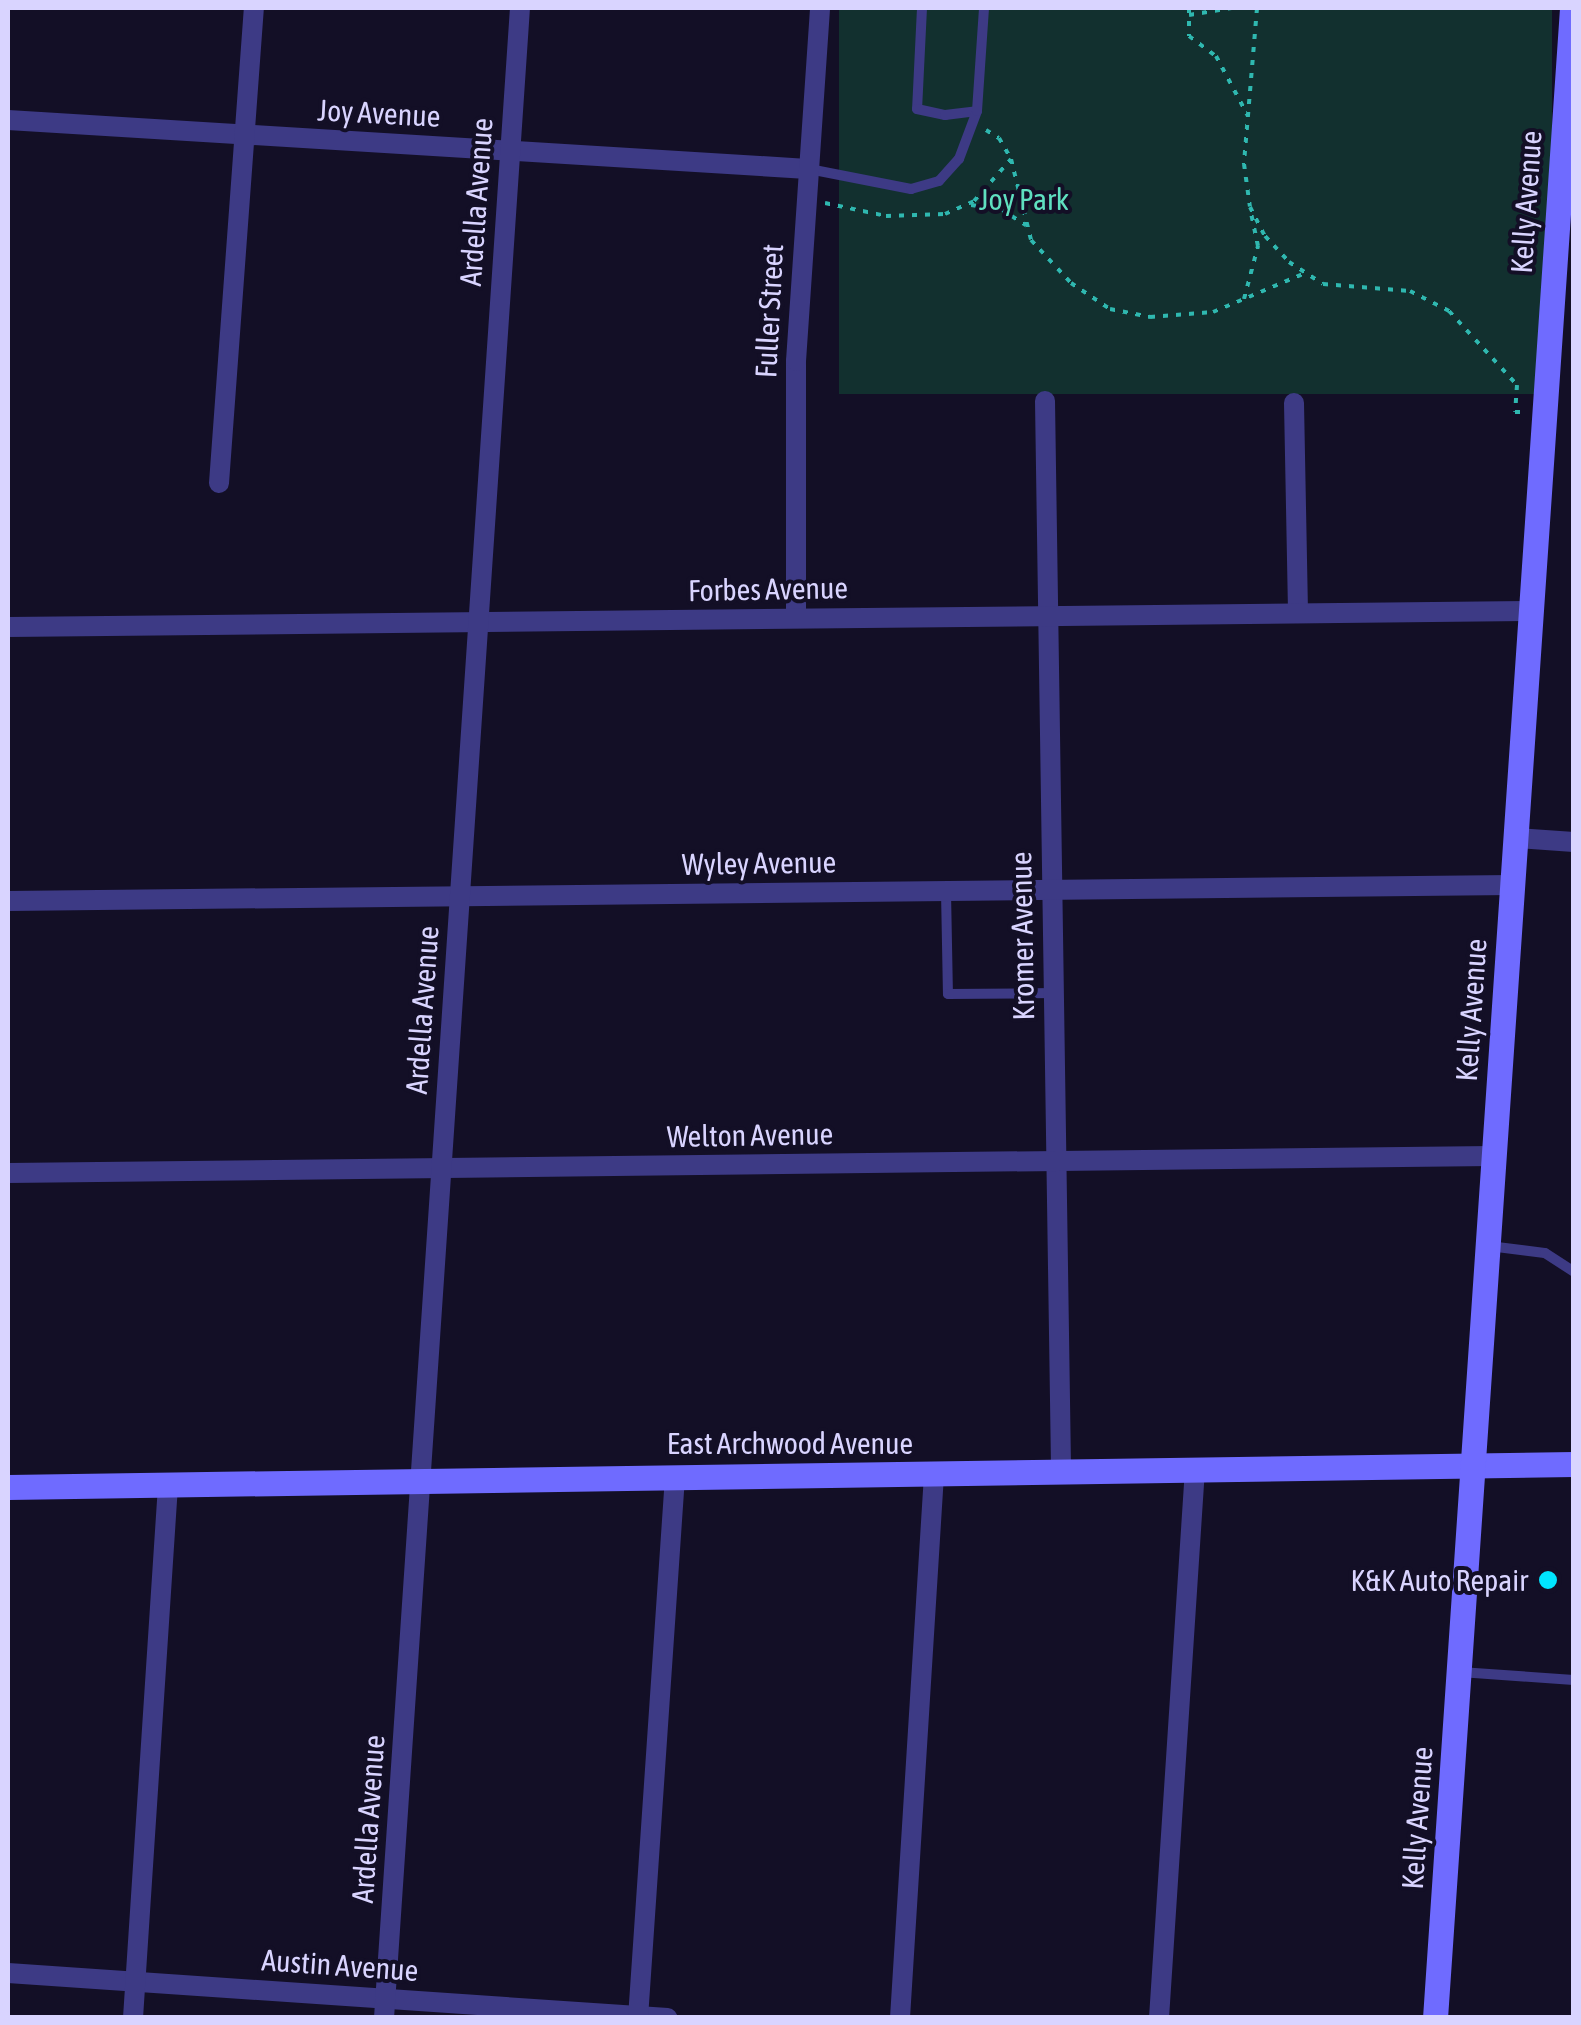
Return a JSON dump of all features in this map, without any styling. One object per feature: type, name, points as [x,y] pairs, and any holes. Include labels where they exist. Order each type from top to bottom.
[{"type":"main road","name":"Kelly Avenue","points":[[1435,2018],[1572,8]]},
{"type":"main road","name":"East Archwood Avenue","points":[[8,1487],[1574,1464]]},
{"type":"street","points":[[219,483],[254,8]]},
{"type":"street","name":"Ardella Avenue","points":[[385,2008],[520,8]]},
{"type":"street","name":"Fuller Street","points":[[796,618],[794,424],[820,8]]},
{"type":"street","name":"Joy Avenue","points":[[8,120],[808,169]]},
{"type":"street","name":"Kromer Avenue","points":[[1045,401],[1060,1471]]},
{"type":"street","points":[[1294,403],[1298,613]]},
{"type":"street","name":"Forbes Avenue","points":[[8,627],[1530,611]]},
{"type":"street","points":[[1516,838],[1574,842]]},
{"type":"street","name":"Wyley Avenue","points":[[8,900],[1512,885]]},
{"type":"street","name":"Welton Avenue","points":[[8,1173],[1492,1156]]},
{"type":"street","points":[[1159,2018],[1195,1469]]},
{"type":"street","points":[[900,2018],[934,1475]]},
{"type":"street","points":[[638,2017],[674,1477]]},
{"type":"street","points":[[133,2018],[168,1485]]},
{"type":"street","name":"Austin Avenue","points":[[8,1973],[385,2008],[667,2018]]},
{"type":"lane","points":[[922,8],[917,109],[975,116]]},
{"type":"lane","points":[[808,169],[911,190],[939,181],[959,159],[975,116],[984,8]]},
{"type":"lane","points":[[946,891],[948,994],[1054,993]]},
{"type":"lane","points":[[1488,1246],[1545,1252],[1574,1272]]},
{"type":"lane","points":[[1460,1672],[1574,1680]]},
{"type":"path","points":[[1189,8],[1189,36],[1216,56],[1248,116]]},
{"type":"path","points":[[1189,15],[1231,8]]},
{"type":"path","points":[[1244,299],[1258,246],[1244,164],[1257,8]]},
{"type":"path","points":[[975,116],[999,138],[1012,159],[1031,240],[1054,266],[1110,308],[1150,317],[1213,312],[1305,273]]},
{"type":"path","points":[[967,204],[1001,209],[1026,225]]},
{"type":"path","points":[[1250,208],[1265,236],[1288,262],[1323,284],[1410,291],[1449,312],[1516,384],[1514,412],[1544,412]]},
{"type":"green space","name":"Joy Park","points":[[839,8],[1552,8],[1552,394],[839,394]]},
{"type":"place","name":"K&K Auto Repair","points":[[1548,1580]]}]
